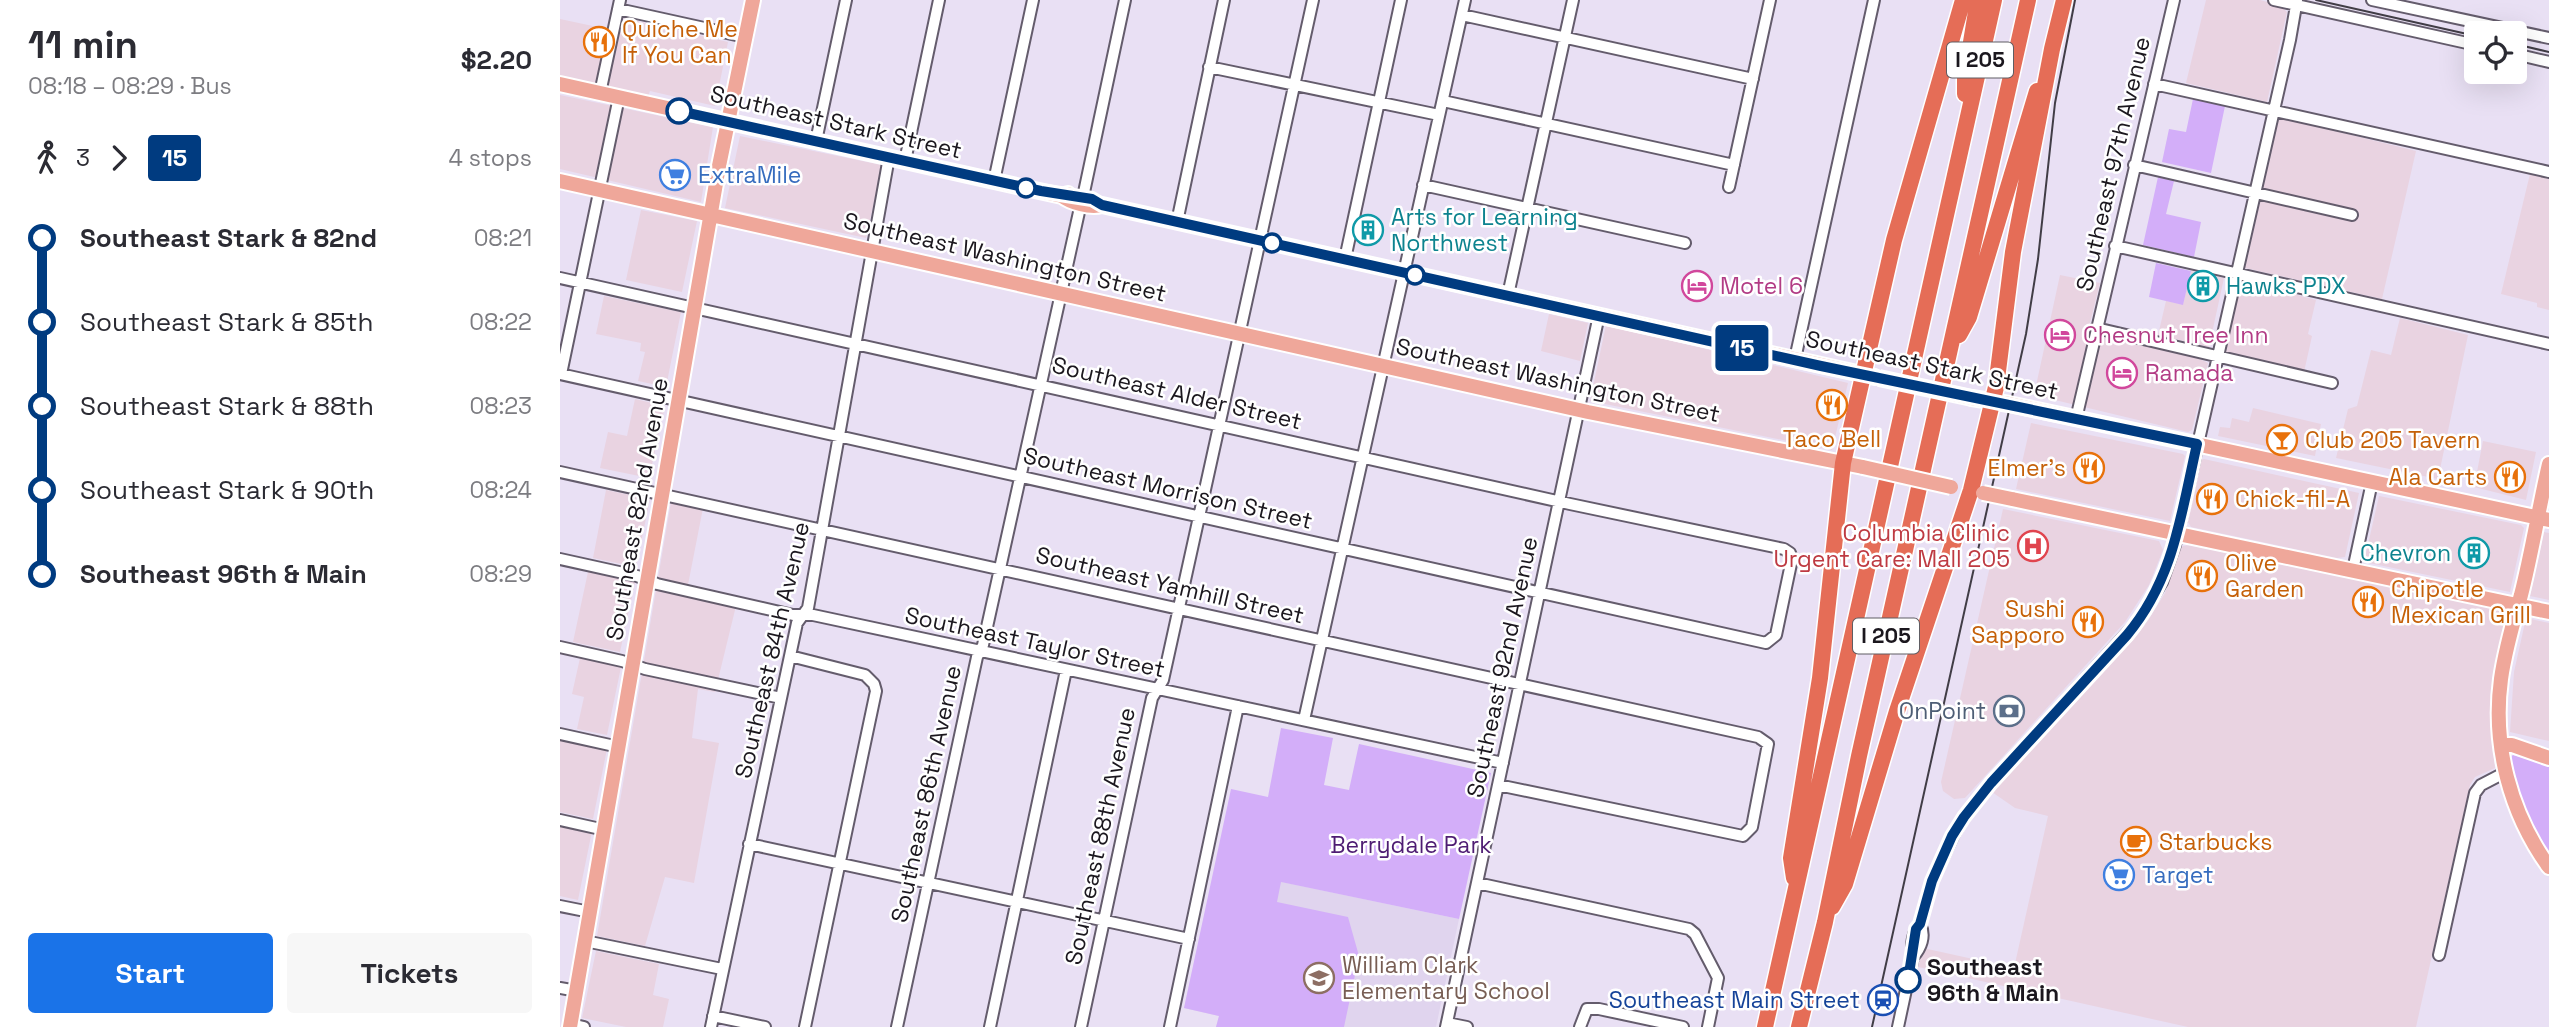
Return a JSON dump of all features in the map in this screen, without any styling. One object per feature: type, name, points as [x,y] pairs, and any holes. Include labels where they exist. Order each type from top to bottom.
[{"type":"highway","points":[[1795,886],[1791,858],[1820,678],[1843,463],[1909,182],[1963,0]]},
{"type":"highway","points":[[1966,120],[1965,78],[1978,0]]},
{"type":"highway","name":"I 205","points":[[1765,1027],[1994,0]]},
{"type":"highway","name":"I 205","points":[[1800,1027],[2028,0]]},
{"type":"highway","points":[[1825,922],[1845,884],[1897,711],[1977,492],[1991,402],[1996,387],[2013,252],[2064,0]]},
{"type":"highway","points":[[1950,350],[1969,317],[2030,111],[2052,49]]},
{"type":"main road","name":"Southeast 82nd Avenue","points":[[575,1026],[577,991],[585,941],[727,121],[753,0]]},
{"type":"main road","name":"Southeast Stark Street","points":[[560,84],[1062,195],[1068,201],[1082,200],[1096,206],[1102,205],[1879,378],[2543,519]]},
{"type":"main road","name":"Southeast Washington Street","points":[[560,181],[1578,409],[2549,612]]},
{"type":"main road","points":[[2549,464],[2543,519],[2518,605],[2501,678],[2499,706],[2501,745],[2506,772],[2521,820],[2549,867]]},
{"type":"main road","points":[[2501,745],[2512,745],[2549,758]]},
{"type":"street","points":[[816,141],[846,0]]},
{"type":"street","points":[[905,161],[939,0]]},
{"type":"street","points":[[994,181],[1032,0]]},
{"type":"street","name":"Southeast 86th Avenue","points":[[897,1027],[1125,0]]},
{"type":"street","points":[[1177,222],[1224,0]]},
{"type":"street","name":"Southeast 88th Avenue","points":[[1080,1027],[1152,698],[1163,680],[1221,425],[1313,0]]},
{"type":"street","points":[[1345,259],[1401,0]]},
{"type":"street","points":[[1304,720],[1465,0]]},
{"type":"street","points":[[1508,295],[1573,0]]},
{"type":"street","points":[[1729,187],[1770,0]]},
{"type":"street","points":[[1794,359],[1874,0]]},
{"type":"street","name":"Southeast 97th Avenue","points":[[2076,419],[2174,0]]},
{"type":"street","points":[[2274,0],[2464,42]]},
{"type":"street","points":[[2372,0],[2419,5],[2549,38]]},
{"type":"street","points":[[1898,1027],[1913,957],[1920,949],[1924,931],[1920,924],[1937,871],[1964,817],[1991,783],[2140,619],[2165,574],[2177,534],[2297,3]]},
{"type":"street","points":[[600,93],[619,4],[745,37]]},
{"type":"street","points":[[1462,15],[1753,79]]},
{"type":"street","points":[[2527,57],[2549,62]]},
{"type":"street","points":[[1209,67],[1439,115]]},
{"type":"street","points":[[2154,84],[2549,172]]},
{"type":"street","points":[[560,374],[619,97]]},
{"type":"street","points":[[1443,101],[1734,165]]},
{"type":"street","name":"Southeast 84th Avenue","points":[[712,1022],[797,623],[808,608],[889,158]]},
{"type":"street","points":[[2134,164],[2352,215]]},
{"type":"street","points":[[1423,185],[1685,243]]},
{"type":"street","points":[[2115,246],[2549,344]]},
{"type":"street","name":"Southeast Alder Street","points":[[560,278],[1784,549],[1790,553],[1792,559],[1776,635],[1766,643]]},
{"type":"street","name":"Southeast 92nd Avenue","points":[[1446,1025],[1599,315]]},
{"type":"street","points":[[2096,328],[2332,383]]},
{"type":"street","name":"Southeast Morrison Street","points":[[560,374],[1766,643]]},
{"type":"street","name":"Southeast Yamhill Street","points":[[560,472],[1758,737],[1768,744],[1752,827],[1748,834],[1737,836],[1498,785]]},
{"type":"street","points":[[2353,570],[2372,482]]},
{"type":"street","name":"Southeast Taylor Street","points":[[560,559],[723,599],[813,615],[1503,763]]},
{"type":"street","points":[[560,647],[781,698]]},
{"type":"street","points":[[790,656],[855,671],[871,680],[876,691],[804,1027]]},
{"type":"street","points":[[990,1027],[1066,670]]},
{"type":"street","points":[[1170,1027],[1238,706]]},
{"type":"street","points":[[560,734],[619,747]]},
{"type":"street","points":[[2439,955],[2475,793],[2481,785],[2506,772]]},
{"type":"street","points":[[560,820],[604,830]]},
{"type":"street","points":[[749,844],[1189,939]]},
{"type":"street","points":[[1477,883],[1689,929],[1695,934],[1718,978],[1708,1027]]},
{"type":"street","points":[[560,905],[590,912]]},
{"type":"street","points":[[585,941],[722,969]]},
{"type":"street","points":[[560,988],[577,991]]},
{"type":"street","points":[[1580,1027],[1587,1009],[1599,1009],[1683,1027]]},
{"type":"street","points":[[712,1022],[765,1027]]},
{"type":"street","points":[[1446,1025],[1467,1027]]},
{"type":"shaded area","points":[[2206,0],[2260,0],[2279,5],[2287,12],[2267,102],[2186,83]]},
{"type":"shaded area","points":[[624,18],[728,42],[715,106],[650,91],[648,96],[560,77],[560,19],[621,32]]},
{"type":"shaded area","points":[[560,95],[713,127],[701,202],[560,169]]},
{"type":"shaded area","points":[[2279,117],[2416,151],[2382,299],[2245,268]]},
{"type":"shaded area","points":[[740,136],[882,165],[866,238],[725,208]]},
{"type":"shaded area","points":[[2530,174],[2549,179],[2549,310],[2537,307],[2537,303],[2501,294]]},
{"type":"shaded area","points":[[641,210],[697,221],[682,292],[626,280]]},
{"type":"shaded area","points":[[2191,271],[2224,278],[2209,347],[2158,335],[2166,301],[2183,304]]},
{"type":"shaded area","points":[[2060,275],[2100,283],[2088,331],[2191,355],[2208,363],[2192,430],[2188,432],[2034,395]]},
{"type":"shaded area","points":[[2242,280],[2316,300],[2308,334],[2312,336],[2304,372],[2223,352]]},
{"type":"shaded area","points":[[604,296],[681,312],[666,387],[638,381],[645,352],[640,351],[641,343],[596,334]]},
{"type":"shaded area","points":[[1549,314],[1588,323],[1580,361],[1541,351]]},
{"type":"shaded area","points":[[2400,318],[2468,335],[2438,479],[2336,458],[2348,409],[2357,406],[2371,350],[2391,355]]},
{"type":"shaded area","points":[[1606,325],[1848,383],[1832,450],[1590,401]]},
{"type":"shaded area","points":[[635,399],[665,406],[649,478],[600,468],[608,432],[627,436]]},
{"type":"shaded area","points":[[2253,408],[2321,424],[2315,456],[2218,436],[2220,427],[2230,428],[2232,418],[2249,422]]},
{"type":"shaded area","points":[[2031,423],[2183,454],[2185,456],[2170,521],[2016,489]]},
{"type":"shaded area","points":[[2483,441],[2536,452],[2526,500],[2474,487]]},
{"type":"shaded area","points":[[2201,460],[2359,493],[2345,557],[2337,558],[2191,527],[2188,522]]},
{"type":"shaded area","points":[[606,490],[650,499],[636,567],[593,558]]},
{"type":"shaded area","points":[[2379,496],[2521,525],[2524,528],[2510,592],[2364,562]]},
{"type":"shaded area","points":[[671,502],[703,508],[686,595],[736,606],[715,692],[698,689],[692,738],[719,743],[694,883],[665,877],[645,946],[597,936]]},
{"type":"shaded area","points":[[2003,509],[2159,541],[2163,550],[2149,585],[2125,622],[1965,798],[1954,799],[1943,791],[1941,782]]},
{"type":"shaded area","points":[[2544,532],[2549,533],[2549,600],[2530,596]]},
{"type":"shaded area","points":[[2189,545],[2507,611],[2493,680],[2490,718],[2495,768],[2475,777],[2470,785],[2416,1027],[2188,1027],[1918,967],[1923,948],[2014,968],[2048,816],[2015,808],[1992,792],[2148,620],[2165,593],[2180,549]]},
{"type":"shaded area","points":[[588,572],[635,582],[620,652],[573,642]]},
{"type":"shaded area","points":[[2526,618],[2549,623],[2549,741],[2510,732],[2514,672]]},
{"type":"shaded area","points":[[580,658],[621,667],[607,735],[577,729],[584,697],[572,694]]},
{"type":"shaded area","points":[[560,740],[607,749],[593,819],[560,812]]},
{"type":"shaded area","points":[[560,825],[592,831],[578,900],[560,896]]},
{"type":"shaded area","name":"William Clark Elementary School","points":[[1215,868],[1459,919],[1436,1027],[1216,1027],[1219,1016],[1184,1008]]},
{"type":"shaded area","points":[[596,951],[659,964],[653,995],[669,999],[663,1027],[626,1027],[582,1018]]},
{"type":"green space","points":[[2193,99],[2225,106],[2211,173],[2162,162],[2169,129],[2186,132]]},
{"type":"green space","points":[[2158,177],[2174,181],[2166,214],[2201,222],[2194,257],[2143,245]]},
{"type":"green space","points":[[2156,263],[2191,271],[2183,305],[2149,297]]},
{"type":"green space","name":"Berrydale Park","points":[[1281,728],[1333,738],[1324,785],[1349,790],[1359,744],[1491,773],[1459,919],[1281,882],[1277,902],[1348,917],[1359,956],[1344,1027],[1216,1027],[1219,1016],[1184,1008],[1231,789],[1268,797]]},
{"type":"green space","points":[[2513,755],[2549,766],[2549,853],[2525,807],[2511,757]]},
{"type":"tram line","points":[[1872,1027],[2026,334],[2038,259],[2055,103],[2075,0]]},
{"type":"tram line","points":[[2316,0],[2464,33]]},
{"type":"tram line","points":[[2527,47],[2549,52]]},
{"type":"bus line","name":"15","points":[[679,111],[1041,191],[1097,200],[1102,205],[1821,366],[2197,444],[2175,545],[2157,592],[2127,635],[1991,783],[1964,817],[1952,836],[1932,881],[1911,948],[1913,957],[1908,980]]},
{"type":"place","name":"Quiche Me If You Can","points":[[599,42]]},
{"type":"place","name":"ExtraMile","points":[[675,175]]},
{"type":"place","name":"Arts for Learning Northwest","points":[[1368,230]]},
{"type":"place","name":"Motel 6","points":[[1697,286]]},
{"type":"place","name":"Hawks PDX","points":[[2203,286]]},
{"type":"place","name":"Chesnut Tree Inn","points":[[2060,335]]},
{"type":"place","name":"Ramada","points":[[2122,373]]},
{"type":"place","name":"Taco Bell","points":[[1832,405]]},
{"type":"place","name":"Club 205 Tavern","points":[[2282,440]]},
{"type":"place","name":"Elmer's","points":[[2089,468]]},
{"type":"place","name":"Ala Carts","points":[[2510,477]]},
{"type":"place","name":"Chick-fil-A","points":[[2212,499]]},
{"type":"place","name":"Columbia Clinic Urgent Care: Mall 205","points":[[2033,546]]},
{"type":"place","name":"Chevron","points":[[2474,553]]},
{"type":"place","name":"Olive Garden","points":[[2202,576]]},
{"type":"place","name":"Chipotle Mexican Grill","points":[[2368,602]]},
{"type":"place","name":"Sushi Sapporo","points":[[2088,622]]},
{"type":"place","name":"OnPoint","points":[[2009,711]]},
{"type":"place","name":"Starbucks","points":[[2136,842]]},
{"type":"place","name":"Target","points":[[2119,875]]},
{"type":"place","name":"William Clark Elementary School","points":[[1319,978]]},
{"type":"place","name":"Southeast 96th & Main","points":[[1908,980]]},
{"type":"place","name":"Southeast Main Street","points":[[1883,1000]]}]
